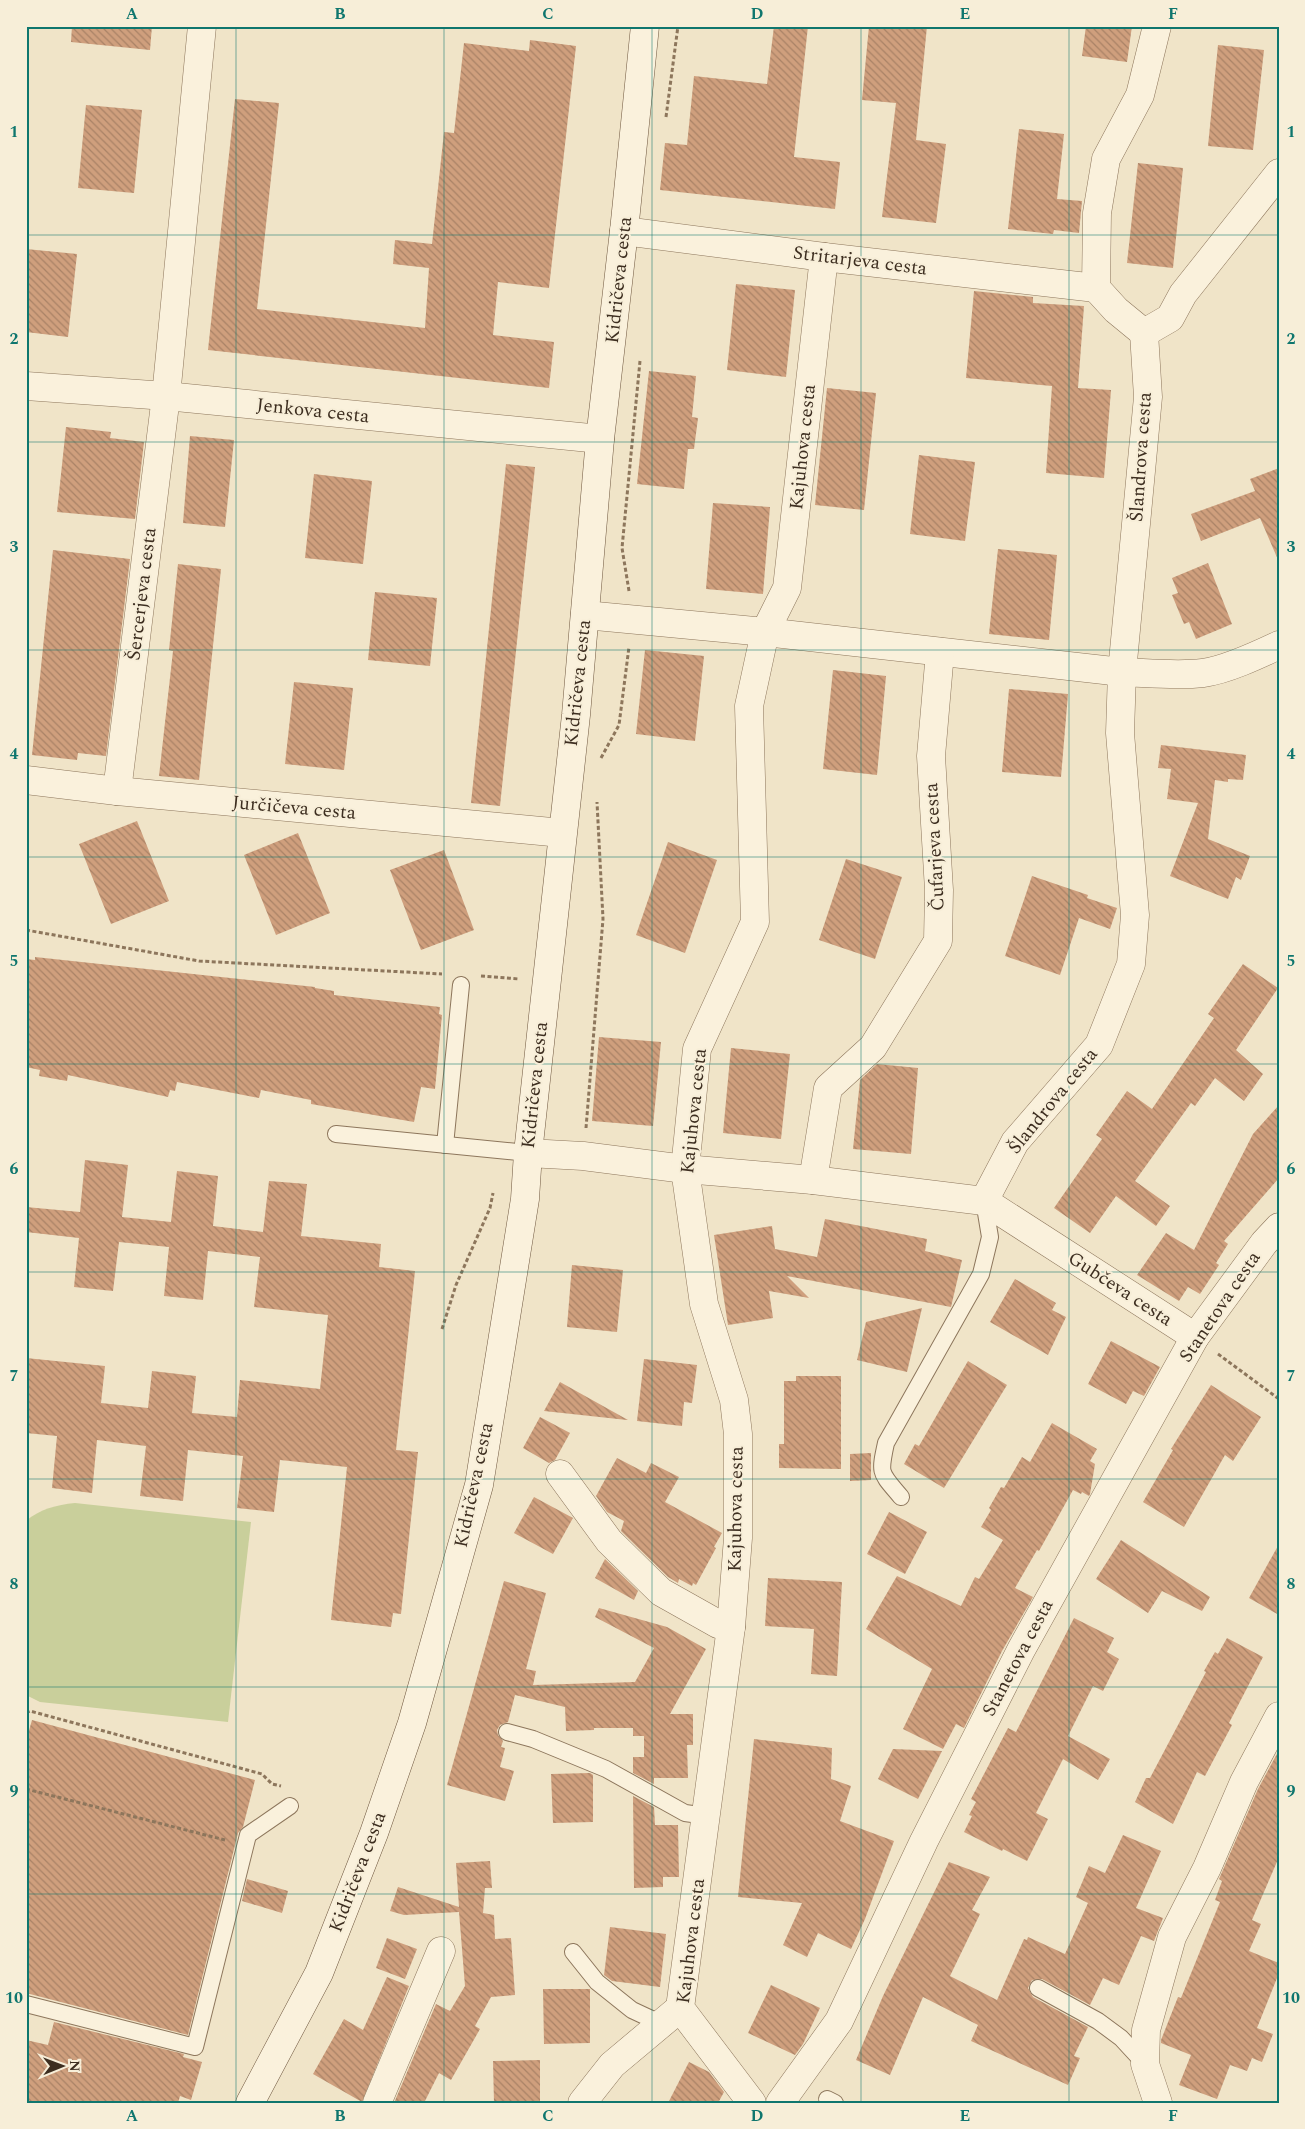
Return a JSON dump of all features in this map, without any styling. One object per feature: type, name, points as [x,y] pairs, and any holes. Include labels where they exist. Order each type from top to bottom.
[{"type":"street","name":"Šercerjeva cesta","points":[[117,791],[166,396],[202,26]]},
{"type":"street","name":"Kidričeva cesta","points":[[250,2103],[319,1973],[374,1832],[412,1723],[479,1485],[525,1199],[528,1153],[585,615],[600,439],[645,26]]},
{"type":"street","points":[[1157,26],[1140,95],[1106,159],[1097,214],[1096,288],[1116,310],[1144,333],[1170,318],[1183,294],[1279,173]]},
{"type":"street","name":"Stritarjeva cesta","points":[[624,232],[1096,288]]},
{"type":"street","name":"Kajuhova cesta","points":[[752,2103],[671,2016],[707,1816],[731,1627],[738,1538],[738,1434],[734,1400],[704,1304],[685,1169],[697,1049],[755,922],[749,706],[765,632],[788,588],[824,257]]},
{"type":"street","name":"Šlandrova cesta","points":[[984,1201],[1015,1142],[1099,1045],[1131,964],[1134,915],[1120,733],[1122,672],[1148,397],[1144,333]]},
{"type":"street","name":"Jenkova cesta","points":[[26,386],[166,396],[600,439]]},
{"type":"street","points":[[585,615],[765,632],[1122,672],[1165,674],[1205,672],[1255,656],[1279,645]]},
{"type":"street","name":"Čufarjeva cesta","points":[[813,1180],[828,1088],[873,1047],[938,941],[939,890],[931,756],[940,652]]},
{"type":"street","name":"Jurčičeva cesta","points":[[26,780],[117,791],[562,833]]},
{"type":"street","points":[[528,1153],[583,1156],[685,1169],[813,1180],[984,1201]]},
{"type":"street","name":"Gubčeva cesta","points":[[984,1201],[1195,1337]]},
{"type":"street","name":"Stanetova cesta","points":[[780,2103],[839,2021],[924,1841],[1021,1650],[1195,1337],[1264,1244],[1279,1227]]},
{"type":"street","points":[[560,1474],[609,1541],[661,1592],[718,1624],[731,1627]]},
{"type":"street","points":[[1158,2103],[1145,2064],[1146,2030],[1172,1937],[1207,1868],[1244,1782],[1279,1716]]},
{"type":"street","points":[[377,2103],[442,1951]]},
{"type":"street","points":[[582,2103],[612,2065],[671,2016]]},
{"type":"lane","points":[[445,1145],[466,980]]},
{"type":"lane","points":[[336,1134],[528,1153]]},
{"type":"lane","points":[[901,1497],[882,1475],[881,1465],[886,1443],[981,1274],[990,1237],[984,1201]]},
{"type":"lane","points":[[507,1732],[533,1739],[606,1769],[685,1812],[707,1816]]},
{"type":"lane","points":[[26,2004],[195,2047],[248,1835],[290,1806]]},
{"type":"lane","points":[[573,1952],[597,1982],[632,2010],[671,2016]]},
{"type":"lane","points":[[1038,1988],[1098,2021],[1121,2038],[1145,2064]]},
{"type":"path","points":[[26,930],[199,961],[442,974]]},
{"type":"path","points":[[466,980],[520,979]]},
{"type":"path","points":[[442,1329],[456,1285],[490,1208],[493,1193]]},
{"type":"path","points":[[1195,1337],[1279,1399]]},
{"type":"path","points":[[26,1713],[30,1711],[262,1774],[272,1784],[287,1787]]},
{"type":"path","points":[[26,1788],[245,1846]]},
{"type":"green space","points":[[75,1503],[251,1522],[228,1722],[40,1702],[26,1695],[26,1521],[37,1513],[49,1508]]},
{"type":"building","points":[[72,26],[152,26],[150,50],[71,42]]},
{"type":"building","points":[[774,26],[808,26],[794,157],[840,162],[835,209],[660,190],[665,143],[687,145],[694,76],[767,84]]},
{"type":"building","points":[[869,26],[927,26],[916,140],[946,144],[936,223],[882,217],[896,103],[862,100]]},
{"type":"building","points":[[1086,26],[1132,26],[1127,62],[1082,56]]},
{"type":"building","points":[[530,40],[576,46],[549,288],[498,282],[493,335],[554,342],[549,388],[208,350],[235,99],[279,103],[257,309],[425,328],[429,268],[393,264],[395,240],[432,244],[444,132],[454,133],[464,43],[529,51]]},
{"type":"building","points":[[1218,45],[1264,50],[1253,150],[1208,146]]},
{"type":"building","points":[[86,105],[142,110],[134,193],[78,188]]},
{"type":"building","points":[[1019,129],[1064,134],[1057,199],[1082,201],[1079,233],[1054,230],[1053,234],[1008,229]]},
{"type":"building","points":[[1138,163],[1183,168],[1173,268],[1127,263]]},
{"type":"building","points":[[26,249],[77,254],[68,337],[26,332]]},
{"type":"building","points":[[736,284],[795,290],[786,377],[727,370]]},
{"type":"building","points":[[974,291],[1033,297],[1033,303],[1084,306],[1078,388],[1111,390],[1104,478],[1046,473],[1052,386],[966,378]]},
{"type":"building","points":[[649,371],[696,376],[692,417],[698,418],[694,449],[688,449],[684,489],[637,484]]},
{"type":"building","points":[[827,388],[876,393],[864,510],[815,505]]},
{"type":"building","points":[[66,427],[111,432],[110,438],[144,442],[135,519],[57,512]]},
{"type":"building","points":[[190,436],[234,440],[225,527],[183,523]]},
{"type":"building","points":[[919,455],[975,462],[965,541],[910,534]]},
{"type":"building","points":[[506,464],[535,467],[500,806],[471,803]]},
{"type":"building","points":[[1279,468],[1279,562],[1260,518],[1201,541],[1191,514],[1255,491],[1250,479]]},
{"type":"building","points":[[314,474],[372,481],[363,564],[305,558]]},
{"type":"building","points":[[713,503],[770,507],[763,594],[706,589]]},
{"type":"building","points":[[998,549],[1057,555],[1049,640],[989,634]]},
{"type":"building","points":[[53,550],[130,559],[106,756],[78,753],[77,760],[32,755]]},
{"type":"building","points":[[1208,563],[1232,624],[1196,639],[1189,622],[1184,624],[1172,595],[1178,593],[1172,578]]},
{"type":"building","points":[[178,564],[221,569],[199,780],[159,776],[173,651],[169,650]]},
{"type":"building","points":[[375,592],[437,598],[430,666],[368,660]]},
{"type":"building","points":[[645,650],[704,656],[695,741],[636,734]]},
{"type":"building","points":[[833,670],[886,676],[877,775],[823,769]]},
{"type":"building","points":[[294,682],[353,688],[344,770],[285,764]]},
{"type":"building","points":[[1009,689],[1068,694],[1061,777],[1002,772]]},
{"type":"building","points":[[1161,745],[1246,755],[1243,780],[1228,779],[1228,782],[1215,780],[1208,839],[1250,856],[1241,880],[1236,877],[1228,899],[1170,876],[1198,803],[1167,799],[1171,769],[1158,768]]},
{"type":"building","points":[[137,821],[169,901],[111,924],[79,844]]},
{"type":"building","points":[[298,833],[330,913],[276,935],[244,855]]},
{"type":"building","points":[[668,842],[717,860],[685,953],[636,935]]},
{"type":"building","points":[[444,850],[474,930],[421,950],[390,870]]},
{"type":"building","points":[[846,859],[902,877],[875,959],[819,940]]},
{"type":"building","points":[[1032,876],[1088,895],[1087,898],[1117,908],[1110,929],[1079,918],[1060,975],[1005,956]]},
{"type":"building","points":[[35,957],[315,987],[334,991],[334,995],[440,1007],[439,1014],[442,1015],[435,1089],[421,1087],[414,1122],[311,1104],[311,1100],[261,1090],[259,1098],[177,1082],[175,1091],[170,1090],[168,1097],[68,1075],[67,1081],[39,1076],[40,1070],[26,1067],[26,959],[35,960]]},
{"type":"building","points":[[1243,964],[1278,988],[1236,1050],[1263,1074],[1244,1101],[1215,1078],[1195,1106],[1191,1103],[1135,1181],[1170,1206],[1156,1226],[1116,1196],[1090,1233],[1054,1208],[1102,1139],[1096,1135],[1127,1091],[1152,1109],[1214,1018],[1208,1014]]},
{"type":"building","points":[[599,1037],[661,1042],[653,1126],[592,1121]]},
{"type":"building","points":[[731,1048],[790,1054],[781,1139],[723,1133]]},
{"type":"building","points":[[877,1064],[918,1068],[911,1154],[853,1149],[860,1080]]},
{"type":"building","points":[[1279,1105],[1279,1178],[1224,1241],[1228,1244],[1216,1263],[1219,1265],[1200,1294],[1188,1287],[1179,1301],[1137,1275],[1166,1233],[1194,1250],[1253,1134]]},
{"type":"building","points":[[85,1160],[128,1165],[122,1217],[171,1222],[177,1171],[218,1176],[213,1226],[263,1232],[269,1181],[307,1184],[301,1236],[381,1244],[379,1267],[415,1271],[396,1450],[418,1452],[401,1614],[393,1613],[391,1627],[331,1620],[347,1467],[280,1460],[274,1512],[237,1508],[243,1456],[188,1450],[183,1501],[140,1496],[146,1446],[97,1440],[92,1493],[52,1488],[57,1436],[26,1433],[26,1358],[105,1366],[101,1403],[148,1408],[152,1371],[196,1376],[192,1413],[237,1417],[240,1380],[320,1389],[328,1315],[254,1307],[260,1257],[208,1251],[203,1300],[164,1296],[169,1247],[119,1242],[113,1291],[74,1287],[79,1238],[26,1232],[26,1207],[80,1212]]},
{"type":"building","points":[[825,1219],[927,1239],[925,1251],[962,1260],[951,1307],[787,1276],[809,1298],[769,1291],[773,1318],[728,1325],[714,1235],[772,1226],[775,1249],[817,1257]]},
{"type":"building","points":[[572,1265],[623,1270],[617,1332],[567,1327]]},
{"type":"building","points":[[1015,1279],[1056,1303],[1052,1310],[1066,1317],[1048,1355],[990,1322]]},
{"type":"building","points":[[922,1308],[907,1372],[857,1360],[866,1322]]},
{"type":"building","points":[[1111,1341],[1160,1367],[1144,1396],[1133,1391],[1126,1404],[1088,1384]]},
{"type":"building","points":[[644,1359],[697,1365],[692,1403],[684,1402],[682,1426],[637,1421]]},
{"type":"building","points":[[968,1361],[1007,1385],[944,1488],[904,1464],[915,1444],[919,1446]]},
{"type":"building","points":[[796,1376],[841,1376],[841,1469],[779,1468],[779,1444],[784,1444],[784,1381],[796,1381]]},
{"type":"building","points":[[560,1382],[628,1420],[544,1411]]},
{"type":"building","points":[[1211,1385],[1261,1417],[1233,1461],[1225,1455],[1184,1527],[1143,1502],[1173,1450],[1171,1449]]},
{"type":"building","points":[[540,1417],[570,1433],[555,1460],[549,1463],[523,1448]]},
{"type":"building","points":[[1052,1423],[1097,1449],[1090,1461],[1095,1464],[1090,1494],[1089,1496],[1073,1490],[1039,1551],[1037,1550],[1015,1588],[1033,1597],[1002,1651],[964,1728],[956,1724],[943,1749],[903,1729],[932,1669],[866,1629],[897,1576],[961,1606],[975,1577],[979,1579],[1003,1540],[981,1527],[991,1510],[989,1508],[1001,1487],[1004,1488],[1022,1457],[1030,1462]]},
{"type":"building","points":[[871,1453],[871,1480],[850,1481],[850,1454]]},
{"type":"building","points":[[617,1458],[646,1473],[651,1463],[679,1477],[665,1502],[722,1533],[696,1585],[693,1583],[692,1586],[679,1579],[678,1583],[668,1577],[621,1531],[624,1521],[607,1512],[596,1496]]},
{"type":"building","points":[[534,1497],[573,1518],[553,1554],[514,1533]]},
{"type":"building","points":[[889,1512],[927,1532],[905,1574],[867,1554]]},
{"type":"building","points":[[1121,1540],[1210,1597],[1202,1611],[1162,1591],[1148,1613],[1096,1579]]},
{"type":"building","points":[[1279,1544],[1279,1615],[1249,1598]]},
{"type":"building","points":[[605,1559],[638,1591],[634,1600],[595,1578]]},
{"type":"building","points":[[768,1578],[842,1582],[837,1676],[811,1674],[814,1629],[765,1626]]},
{"type":"building","points":[[504,1581],[546,1593],[526,1669],[536,1671],[533,1685],[635,1682],[654,1648],[595,1617],[599,1608],[667,1627],[706,1649],[670,1714],[693,1714],[693,1745],[687,1745],[688,1778],[654,1778],[654,1784],[633,1773],[633,1757],[644,1757],[644,1736],[633,1736],[633,1728],[594,1728],[594,1730],[566,1731],[565,1707],[515,1695],[508,1722],[500,1725],[497,1730],[498,1735],[503,1741],[501,1747],[505,1748],[500,1767],[514,1771],[505,1801],[447,1785]]},
{"type":"building","points":[[1074,1618],[1114,1638],[1107,1652],[1119,1659],[1103,1691],[1093,1686],[1068,1736],[1110,1759],[1098,1780],[1063,1759],[1036,1813],[1048,1819],[1027,1861],[964,1832],[972,1816],[969,1815],[976,1802],[971,1799],[1008,1728],[1016,1732]]},
{"type":"building","points":[[1227,1638],[1263,1657],[1229,1723],[1232,1725],[1205,1776],[1197,1772],[1173,1824],[1135,1802],[1146,1778],[1150,1778],[1206,1672],[1204,1671],[1215,1652],[1218,1654]]},
{"type":"building","points":[[32,1720],[255,1780],[243,1827],[238,1833],[188,2035],[26,1993],[26,1741]]},
{"type":"building","points":[[754,1739],[832,1748],[831,1779],[851,1786],[840,1821],[894,1841],[865,1919],[851,1949],[818,1933],[807,1957],[783,1945],[802,1903],[738,1897]]},
{"type":"building","points":[[893,1749],[942,1751],[918,1799],[878,1779]]},
{"type":"building","points":[[1279,1750],[1279,1857],[1252,1920],[1261,1924],[1249,1951],[1279,1963],[1279,1973],[1257,2028],[1273,2034],[1262,2062],[1252,2058],[1247,2071],[1230,2065],[1217,2099],[1179,2085],[1191,2055],[1161,2043],[1161,2040],[1178,1997],[1181,1998],[1220,1902],[1215,1900],[1222,1881],[1219,1879],[1258,1789]]},
{"type":"building","points":[[590,1773],[593,1775],[593,1822],[553,1823],[551,1774]]},
{"type":"building","points":[[633,1796],[654,1807],[655,1825],[678,1825],[679,1877],[663,1877],[663,1887],[634,1888]]},
{"type":"building","points":[[1123,1835],[1161,1851],[1136,1908],[1163,1918],[1154,1941],[1141,1936],[1119,1985],[1103,1978],[1090,2005],[1042,1979],[1032,1980],[1028,1988],[1033,1997],[1088,2027],[1074,2056],[1080,2058],[1068,2085],[971,2041],[978,2025],[923,1997],[890,2075],[856,2060],[883,1996],[949,1862],[990,1877],[972,1910],[980,1914],[950,1976],[997,2000],[1024,1939],[1027,1940],[1028,1937],[1065,1954],[1088,1903],[1076,1897],[1089,1866],[1105,1873]]},
{"type":"building","points":[[490,1861],[492,1888],[485,1888],[483,1913],[494,1915],[495,1939],[511,1938],[515,1995],[491,1997],[475,2026],[480,2029],[451,2080],[439,2073],[424,2103],[394,2103],[436,2004],[450,2011],[465,1986],[459,1912],[404,1915],[390,1911],[398,1887],[459,1907],[456,1863]]},
{"type":"building","points":[[247,1879],[288,1891],[282,1913],[242,1901]]},
{"type":"building","points":[[610,1927],[666,1934],[660,1987],[612,1981],[604,1975]]},
{"type":"building","points":[[387,1938],[417,1949],[405,1979],[376,1968]]},
{"type":"building","points":[[387,1977],[409,1986],[362,2102],[313,2074],[344,2019],[363,2030]]},
{"type":"building","points":[[771,1985],[820,2008],[803,2044],[795,2055],[748,2033]]},
{"type":"building","points":[[543,1989],[590,1989],[590,2043],[544,2044]]},
{"type":"building","points":[[54,2022],[184,2054],[183,2057],[202,2062],[191,2100],[180,2096],[178,2103],[26,2103],[26,2040],[48,2045]]},
{"type":"building","points":[[540,2060],[540,2103],[494,2103],[493,2061]]},
{"type":"building","points":[[689,2062],[709,2072],[724,2092],[718,2103],[668,2103]]}]
